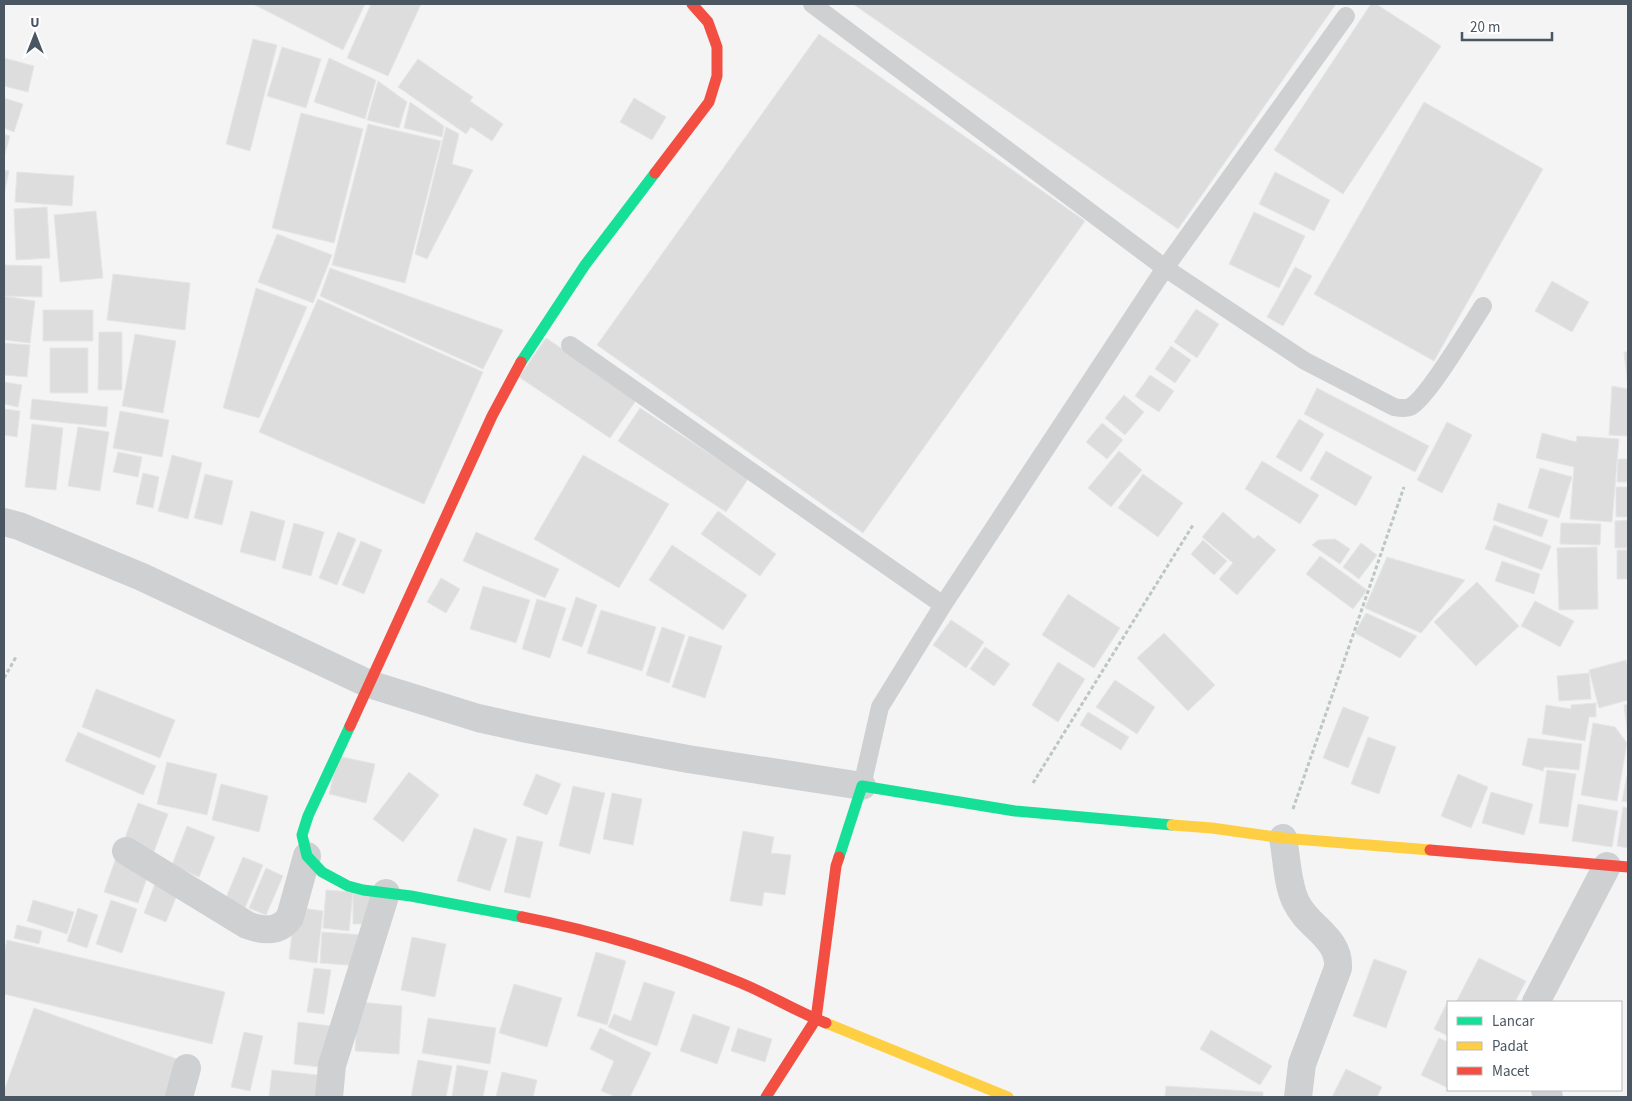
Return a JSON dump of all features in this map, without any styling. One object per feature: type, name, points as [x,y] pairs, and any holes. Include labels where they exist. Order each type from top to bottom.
[{"type":"street","points":[[126,851],[247,925],[269,930],[279,928],[286,923],[290,917],[307,856],[302,835],[308,816],[426,557],[516,369],[543,325],[595,251],[709,102],[717,76],[717,47],[708,22],[692,4]]},
{"type":"street","points":[[4,522],[19,526],[142,577],[369,684],[478,718],[527,729],[688,759],[1015,812],[1212,828],[1283,838],[1618,866],[1537,1001]]},
{"type":"street","points":[[766,1097],[816,1019],[836,866],[862,786]]},
{"type":"street","points":[[1283,838],[1292,892],[1296,903],[1304,916],[1329,940],[1338,958],[1338,968],[1302,1064],[1298,1097]]},
{"type":"street","points":[[307,856],[322,872],[348,886],[563,925],[657,953],[737,982],[816,1019],[1008,1097]]},
{"type":"street","points":[[329,1097],[332,1065],[386,893]]},
{"type":"street","points":[[179,1097],[188,1068]]},
{"type":"lane","points":[[812,4],[1165,268],[1305,361],[1394,407],[1410,407],[1429,388],[1483,306]]},
{"type":"lane","points":[[862,786],[880,707],[943,605],[1165,268],[1346,16]]},
{"type":"lane","points":[[570,345],[943,605]]},
{"type":"path","points":[[1283,838],[1404,487]]},
{"type":"path","points":[[1015,812],[1193,525]]},
{"type":"path","points":[[4,678],[16,657]]},
{"type":"building","points":[[253,4],[365,4],[343,50]]},
{"type":"building","points":[[371,4],[421,4],[388,76],[347,58]]},
{"type":"building","points":[[853,4],[1336,4],[1178,229]]},
{"type":"building","points":[[1371,4],[1376,4],[1441,46],[1343,194],[1274,150]]},
{"type":"building","points":[[819,34],[1085,221],[863,533],[597,345]]},
{"type":"building","points":[[253,39],[277,45],[250,151],[226,144]]},
{"type":"building","points":[[282,47],[321,59],[306,108],[267,96]]},
{"type":"building","points":[[4,58],[34,66],[28,92],[4,86]]},
{"type":"building","points":[[329,58],[376,80],[365,119],[314,102]]},
{"type":"building","points":[[418,59],[473,97],[470,101],[503,124],[492,141],[471,127],[466,134],[398,87]]},
{"type":"building","points":[[378,81],[407,102],[399,128],[367,120]]},
{"type":"building","points":[[4,98],[23,104],[14,132],[4,128]]},
{"type":"building","points":[[634,98],[666,117],[652,140],[620,122]]},
{"type":"building","points":[[410,102],[444,126],[442,137],[404,128]]},
{"type":"building","points":[[1424,102],[1543,169],[1434,361],[1314,294]]},
{"type":"building","points":[[301,113],[363,129],[334,243],[272,228]]},
{"type":"building","points":[[368,124],[441,141],[405,283],[332,265]]},
{"type":"building","points":[[446,127],[459,134],[452,164],[473,170],[427,259],[415,254]]},
{"type":"building","points":[[4,134],[10,136],[4,157]]},
{"type":"building","points":[[4,170],[9,171],[4,195]]},
{"type":"building","points":[[17,172],[74,176],[72,206],[15,202]]},
{"type":"building","points":[[1275,172],[1330,200],[1314,231],[1259,204]]},
{"type":"building","points":[[47,207],[50,258],[16,260],[14,209]]},
{"type":"building","points":[[96,211],[103,278],[60,282],[54,215]]},
{"type":"building","points":[[1254,212],[1305,236],[1279,288],[1229,264]]},
{"type":"building","points":[[277,234],[332,255],[313,303],[258,282]]},
{"type":"building","points":[[4,265],[42,266],[42,297],[4,296]]},
{"type":"building","points":[[1295,267],[1312,276],[1283,326],[1267,317]]},
{"type":"building","points":[[330,268],[503,330],[483,369],[320,296]]},
{"type":"building","points":[[113,274],[190,283],[185,330],[107,320]]},
{"type":"building","points":[[1552,281],[1589,302],[1572,332],[1535,311]]},
{"type":"building","points":[[256,288],[307,307],[259,418],[223,408]]},
{"type":"building","points":[[4,296],[35,301],[30,343],[4,340]]},
{"type":"building","points":[[318,299],[483,372],[424,504],[259,432]]},
{"type":"building","points":[[1196,309],[1219,324],[1197,358],[1174,342]]},
{"type":"building","points":[[43,310],[93,310],[93,341],[43,341]]},
{"type":"building","points":[[99,332],[122,332],[122,390],[98,390]]},
{"type":"building","points":[[135,334],[176,341],[163,413],[122,406]]},
{"type":"building","points":[[546,338],[637,399],[610,438],[519,377]]},
{"type":"building","points":[[4,343],[30,345],[27,377],[4,375]]},
{"type":"building","points":[[1171,346],[1191,360],[1175,383],[1155,369]]},
{"type":"building","points":[[50,348],[88,348],[88,393],[50,393]]},
{"type":"building","points":[[1624,352],[1628,352],[1628,387]]},
{"type":"building","points":[[1150,375],[1174,391],[1159,412],[1135,396]]},
{"type":"building","points":[[4,382],[22,385],[18,407],[4,404]]},
{"type":"building","points":[[1612,386],[1628,389],[1628,436],[1609,435]]},
{"type":"building","points":[[1317,388],[1429,446],[1415,472],[1304,414]]},
{"type":"building","points":[[1124,395],[1144,412],[1125,435],[1105,418]]},
{"type":"building","points":[[32,399],[108,407],[106,427],[30,419]]},
{"type":"building","points":[[640,408],[748,479],[726,512],[618,441]]},
{"type":"building","points":[[4,409],[20,411],[17,437],[4,435]]},
{"type":"building","points":[[120,411],[169,420],[162,457],[113,448]]},
{"type":"building","points":[[1299,419],[1324,434],[1301,472],[1276,457]]},
{"type":"building","points":[[1447,422],[1472,435],[1442,493],[1417,480]]},
{"type":"building","points":[[1102,423],[1123,440],[1107,459],[1086,442]]},
{"type":"building","points":[[32,424],[63,428],[56,490],[25,487]]},
{"type":"building","points":[[78,427],[109,432],[100,491],[68,486]]},
{"type":"building","points":[[1542,433],[1576,442],[1577,436],[1619,439],[1612,522],[1570,519],[1574,467],[1536,458]]},
{"type":"building","points":[[1119,451],[1142,470],[1111,507],[1088,488]]},
{"type":"building","points":[[1326,451],[1372,477],[1356,506],[1310,479]]},
{"type":"building","points":[[118,452],[142,457],[138,477],[113,472]]},
{"type":"building","points":[[172,455],[202,463],[188,519],[158,511]]},
{"type":"building","points":[[583,455],[669,504],[619,588],[534,539]]},
{"type":"building","points":[[1618,459],[1628,459],[1628,482],[1617,482]]},
{"type":"building","points":[[1262,461],[1319,495],[1300,524],[1245,489]]},
{"type":"building","points":[[1540,468],[1572,477],[1559,518],[1528,508]]},
{"type":"building","points":[[143,473],[159,477],[153,508],[136,504]]},
{"type":"building","points":[[205,474],[233,481],[222,525],[194,518]]},
{"type":"building","points":[[1143,474],[1183,503],[1158,537],[1118,508]]},
{"type":"building","points":[[1616,487],[1628,487],[1628,517],[1616,517]]},
{"type":"building","points":[[1498,503],[1548,520],[1542,537],[1493,520]]},
{"type":"building","points":[[251,511],[285,521],[275,561],[240,552]]},
{"type":"building","points":[[718,511],[776,554],[760,576],[701,534]]},
{"type":"building","points":[[1223,512],[1254,539],[1258,535],[1276,550],[1237,595],[1219,579],[1233,563],[1202,537]]},
{"type":"building","points":[[1628,520],[1628,548],[1615,548],[1615,521]]},
{"type":"building","points":[[294,523],[324,532],[311,576],[282,568]]},
{"type":"building","points":[[1561,523],[1601,524],[1600,545],[1560,544]]},
{"type":"building","points":[[1494,525],[1551,546],[1542,570],[1485,549]]},
{"type":"building","points":[[338,532],[356,539],[337,585],[319,578]]},
{"type":"building","points":[[476,532],[559,569],[545,598],[463,561]]},
{"type":"building","points":[[1335,539],[1350,549],[1340,564],[1312,545],[1318,540]]},
{"type":"building","points":[[1203,540],[1227,561],[1214,575],[1191,554]]},
{"type":"building","points":[[361,541],[382,550],[364,594],[342,585]]},
{"type":"building","points":[[1361,543],[1377,555],[1359,579],[1343,567]]},
{"type":"building","points":[[672,545],[747,595],[723,630],[649,580]]},
{"type":"building","points":[[1597,547],[1598,609],[1559,610],[1557,548]]},
{"type":"building","points":[[1617,550],[1628,550],[1628,579],[1617,579]]},
{"type":"building","points":[[1320,556],[1367,590],[1353,609],[1306,574]]},
{"type":"building","points":[[1387,557],[1465,580],[1421,633],[1365,608]]},
{"type":"building","points":[[1502,561],[1540,574],[1534,594],[1495,581]]},
{"type":"building","points":[[441,578],[460,589],[446,613],[427,602]]},
{"type":"building","points":[[1477,582],[1519,626],[1476,666],[1434,622]]},
{"type":"building","points":[[483,586],[530,600],[516,643],[470,629]]},
{"type":"building","points":[[1068,594],[1120,628],[1094,668],[1042,635]]},
{"type":"building","points":[[576,597],[597,605],[582,647],[562,640]]},
{"type":"building","points":[[537,599],[566,608],[550,658],[522,649]]},
{"type":"building","points":[[1535,601],[1574,621],[1560,647],[1521,626]]},
{"type":"building","points":[[601,610],[656,627],[642,671],[587,653]]},
{"type":"building","points":[[1366,613],[1417,636],[1400,658],[1355,633]]},
{"type":"building","points":[[951,620],[984,642],[966,668],[933,645]]},
{"type":"building","points":[[662,627],[685,635],[669,683],[646,675]]},
{"type":"building","points":[[1164,633],[1215,685],[1188,711],[1137,658]]},
{"type":"building","points":[[689,636],[722,646],[705,698],[672,687]]},
{"type":"building","points":[[985,647],[1010,664],[994,686],[970,669]]},
{"type":"building","points":[[1626,660],[1628,669],[1628,700],[1599,708],[1589,670]]},
{"type":"building","points":[[1058,662],[1085,679],[1058,722],[1032,705]]},
{"type":"building","points":[[1589,673],[1591,699],[1559,701],[1557,676]]},
{"type":"building","points":[[1115,680],[1155,707],[1137,734],[1096,707]]},
{"type":"building","points":[[96,689],[175,720],[160,758],[82,727]]},
{"type":"building","points":[[1596,703],[1596,717],[1589,717],[1585,741],[1542,734],[1546,705],[1571,709],[1571,705]]},
{"type":"building","points":[[1628,704],[1628,738],[1624,705]]},
{"type":"building","points":[[1343,707],[1369,717],[1348,768],[1323,758]]},
{"type":"building","points":[[1088,712],[1129,737],[1121,750],[1080,725]]},
{"type":"building","points":[[1593,723],[1615,727],[1627,743],[1617,801],[1581,795]]},
{"type":"building","points":[[78,732],[156,766],[143,795],[65,761]]},
{"type":"building","points":[[1368,737],[1396,747],[1379,794],[1351,784]]},
{"type":"building","points":[[1528,738],[1582,744],[1579,770],[1544,767],[1543,771],[1522,765]]},
{"type":"building","points":[[338,756],[375,764],[366,803],[329,794]]},
{"type":"building","points":[[167,762],[217,774],[207,815],[157,804]]},
{"type":"building","points":[[1547,770],[1576,774],[1568,827],[1539,823]]},
{"type":"building","points":[[409,772],[439,795],[403,842],[373,819]]},
{"type":"building","points":[[536,774],[561,784],[547,815],[523,805]]},
{"type":"building","points":[[1458,774],[1488,787],[1471,828],[1441,816]]},
{"type":"building","points":[[1628,775],[1628,802],[1622,801]]},
{"type":"building","points":[[221,784],[268,796],[259,832],[212,820]]},
{"type":"building","points":[[573,786],[605,793],[590,854],[559,846]]},
{"type":"building","points":[[1491,792],[1533,804],[1524,835],[1482,823]]},
{"type":"building","points":[[612,793],[642,799],[633,845],[603,839]]},
{"type":"building","points":[[138,803],[168,814],[153,854],[123,843]]},
{"type":"building","points":[[1578,804],[1618,811],[1612,847],[1572,841]]},
{"type":"building","points":[[1623,807],[1628,808],[1628,848],[1617,846]]},
{"type":"building","points":[[187,826],[215,837],[199,877],[172,865]]},
{"type":"building","points":[[474,828],[507,839],[490,891],[457,881]]},
{"type":"building","points":[[743,831],[774,837],[771,853],[791,855],[785,895],[764,892],[762,906],[730,901]]},
{"type":"building","points":[[517,836],[543,842],[530,898],[504,892]]},
{"type":"building","points":[[117,855],[151,867],[138,903],[104,892]]},
{"type":"building","points":[[243,857],[263,865],[245,908],[225,900]]},
{"type":"building","points":[[266,868],[283,876],[266,915],[249,908]]},
{"type":"building","points":[[156,881],[179,890],[166,922],[144,913]]},
{"type":"building","points":[[326,890],[353,892],[349,931],[323,928]]},
{"type":"building","points":[[353,894],[375,894],[375,924],[353,924]]},
{"type":"building","points":[[33,900],[74,912],[67,934],[27,921]]},
{"type":"building","points":[[111,900],[137,909],[122,953],[96,944]]},
{"type":"building","points":[[295,907],[323,911],[317,963],[289,959]]},
{"type":"building","points":[[78,908],[98,915],[87,948],[67,941]]},
{"type":"building","points":[[17,925],[42,931],[39,944],[14,938]]},
{"type":"building","points":[[322,932],[364,935],[361,966],[320,963]]},
{"type":"building","points":[[412,937],[446,944],[435,997],[401,990]]},
{"type":"building","points":[[7,940],[225,992],[212,1044],[4,994],[4,953]]},
{"type":"building","points":[[596,952],[626,961],[607,1025],[577,1016]]},
{"type":"building","points":[[1479,958],[1526,981],[1516,1001],[1457,1001]]},
{"type":"building","points":[[1374,959],[1407,971],[1386,1028],[1353,1016]]},
{"type":"building","points":[[314,968],[331,970],[324,1014],[307,1012]]},
{"type":"building","points":[[644,982],[675,992],[657,1046],[608,1027],[614,1014],[631,1021]]},
{"type":"building","points":[[514,984],[562,998],[547,1047],[499,1033]]},
{"type":"building","points":[[358,1002],[402,1006],[399,1054],[355,1051]]},
{"type":"building","points":[[1447,1003],[1447,1036],[1434,1029]]},
{"type":"building","points":[[34,1008],[180,1060],[166,1097],[4,1097],[4,1091]]},
{"type":"building","points":[[693,1014],[730,1027],[717,1064],[680,1051]]},
{"type":"building","points":[[428,1018],[496,1028],[490,1064],[422,1053]]},
{"type":"building","points":[[298,1022],[331,1026],[327,1068],[294,1064]]},
{"type":"building","points":[[600,1028],[651,1053],[630,1097],[616,1097],[601,1091],[614,1061],[590,1049]]},
{"type":"building","points":[[738,1028],[772,1039],[765,1062],[731,1051]]},
{"type":"building","points":[[1211,1030],[1272,1066],[1260,1085],[1200,1049]]},
{"type":"building","points":[[244,1032],[263,1036],[250,1091],[231,1087]]},
{"type":"building","points":[[1439,1038],[1447,1042],[1447,1088],[1421,1075]]},
{"type":"building","points":[[418,1060],[452,1066],[446,1097],[411,1097]]},
{"type":"building","points":[[457,1065],[488,1071],[483,1097],[452,1097]]},
{"type":"building","points":[[1346,1069],[1382,1087],[1377,1097],[1332,1097]]},
{"type":"building","points":[[272,1070],[326,1076],[324,1097],[269,1097]]},
{"type":"building","points":[[502,1072],[537,1080],[533,1097],[496,1097]]},
{"type":"building","points":[[1166,1086],[1263,1092],[1263,1097],[1165,1097]]},
{"type":"traffic: fast","points":[[521,362],[585,265],[655,173]]},
{"type":"traffic: fast","points":[[350,726],[308,816],[302,835],[307,856],[322,872],[348,886],[522,917]]},
{"type":"traffic: fast","points":[[839,857],[862,786],[1015,811],[1172,825]]},
{"type":"traffic: slow","points":[[1172,825],[1212,828],[1283,838],[1430,850]]},
{"type":"traffic: slow","points":[[826,1023],[1008,1097]]},
{"type":"traffic: jam","points":[[655,173],[709,102],[717,76],[717,47],[708,22],[692,4]]},
{"type":"traffic: jam","points":[[350,726],[492,416],[521,362]]},
{"type":"traffic: jam","points":[[1430,850],[1628,867]]},
{"type":"traffic: jam","points":[[766,1097],[816,1019],[836,866],[839,857]]},
{"type":"traffic: jam","points":[[522,917],[603,936],[684,961],[747,986],[826,1023]]}]
